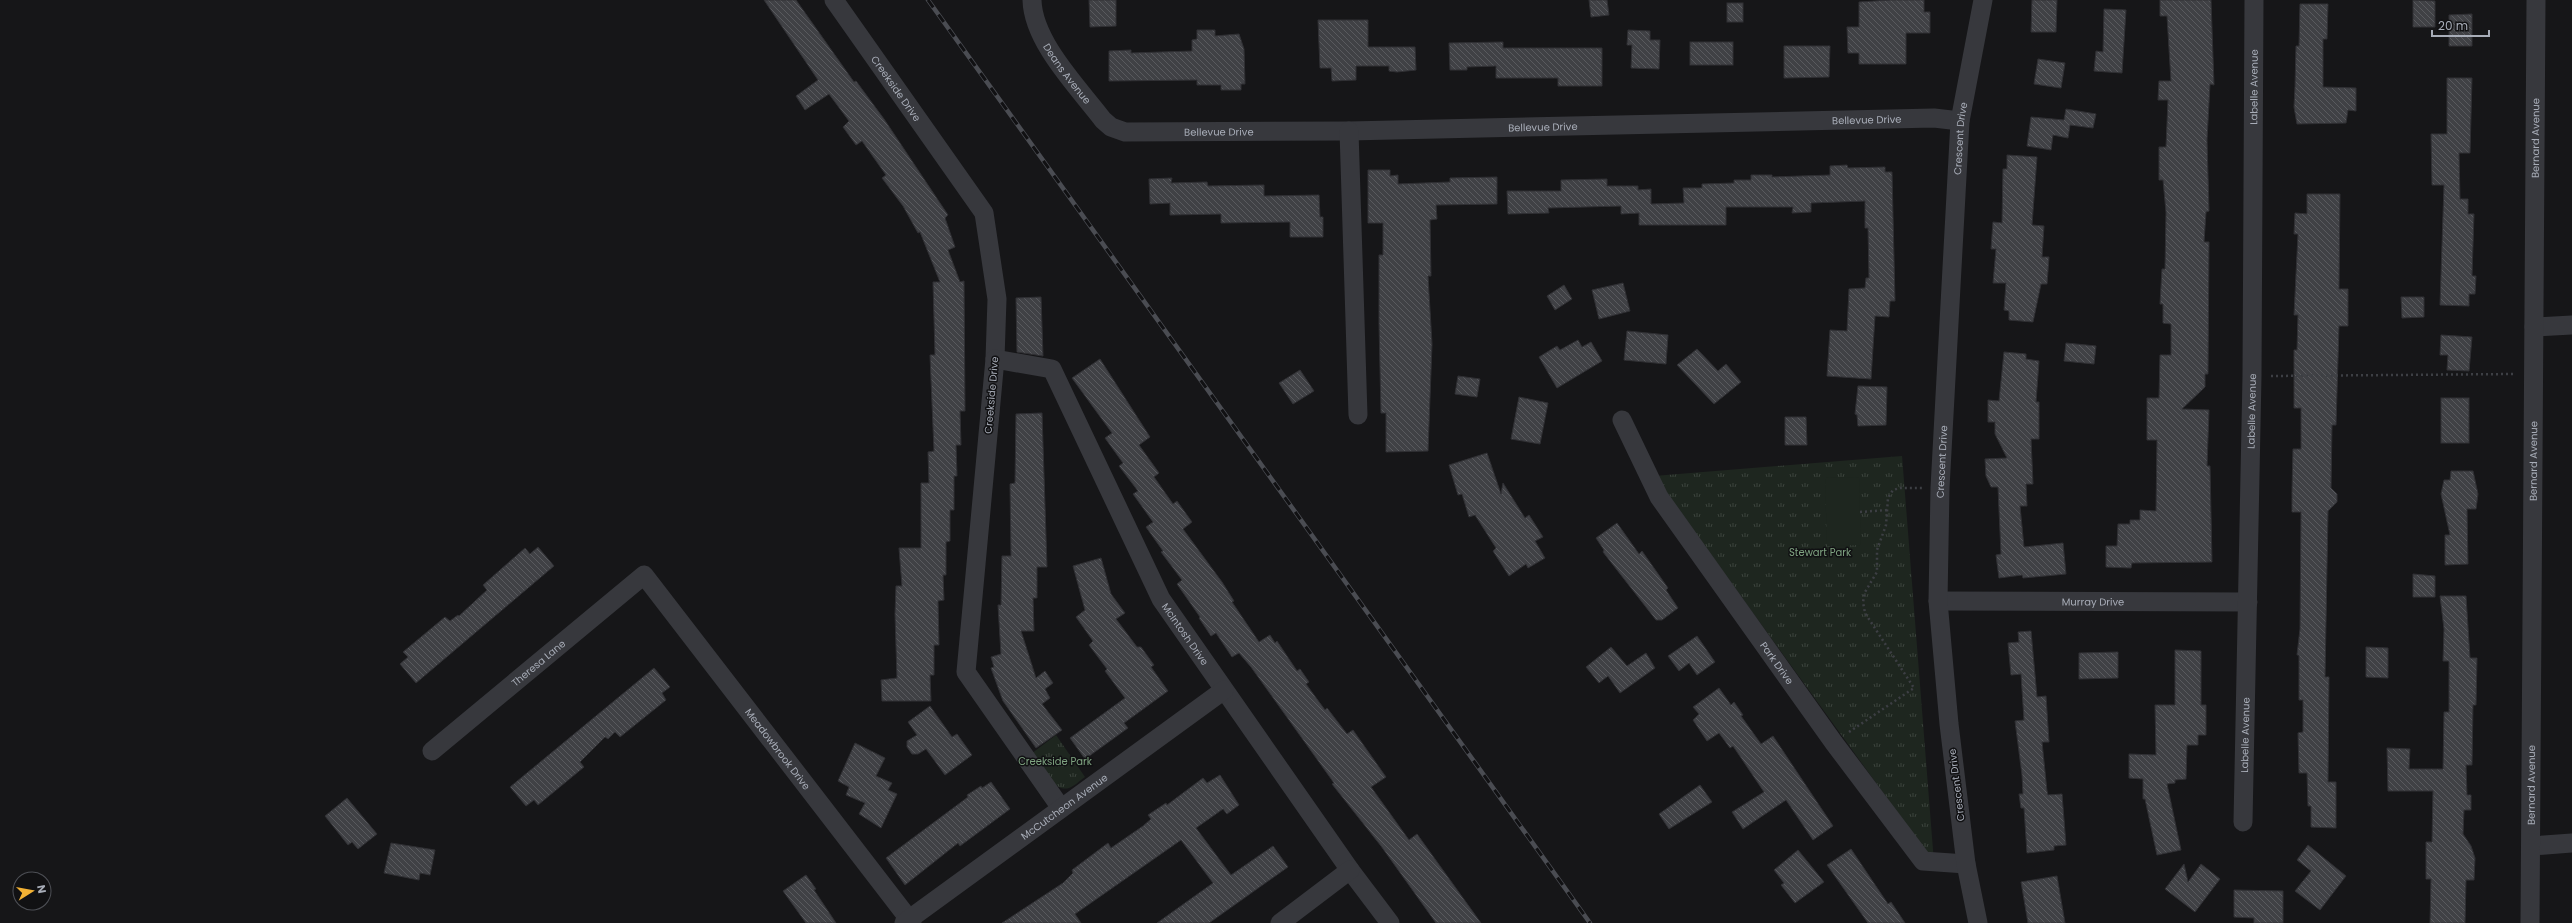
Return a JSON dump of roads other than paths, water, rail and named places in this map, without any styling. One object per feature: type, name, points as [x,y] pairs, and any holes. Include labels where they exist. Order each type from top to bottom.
[{"type":"street","name":"Creekside Drive","points":[[834,0],[984,214],[997,299],[995,360],[966,672],[1061,808]]},
{"type":"street","name":"Deans Avenue","points":[[1032,0],[1032,12],[1044,42],[1103,120],[1111,127],[1125,132]]},
{"type":"street","name":"Crescent Drive","points":[[1978,923],[1966,864],[1949,724],[1938,601],[1940,488],[1960,121],[1983,0]]},
{"type":"street","name":"Labelle Avenue","points":[[2243,822],[2252,376],[2254,0]]},
{"type":"street","name":"Bernard Avenue","points":[[2530,923],[2532,846],[2536,0]]},
{"type":"street","name":"Bellevue Drive","points":[[1125,132],[1349,131],[1926,118],[1960,121]]},
{"type":"street","points":[[1349,131],[1358,415]]},
{"type":"street","points":[[2534,327],[2572,325]]},
{"type":"street","name":"McIntosh Drive","points":[[995,360],[1052,369],[1161,599],[1350,870],[1390,923]]},
{"type":"street","name":"Park Drive","points":[[1622,420],[1659,497],[1834,743],[1923,861],[1966,864]]},
{"type":"street","name":"Theresa Lane","points":[[432,751],[644,574]]},
{"type":"street","name":"Meadowbrook Drive","points":[[644,574],[909,922]]},
{"type":"street","name":"Murray Drive","points":[[1938,601],[2248,602]]},
{"type":"street","name":"McCutcheon Avenue","points":[[909,922],[1061,808],[1224,690]]},
{"type":"street","points":[[2532,846],[2572,843]]},
{"type":"street","points":[[1280,923],[1350,870]]},
{"type":"railway","points":[[928,0],[1590,923]]},
{"type":"park label","name":"Stewart Park","points":[[1820,552]]},
{"type":"park label","name":"Creekside Park","points":[[1055,761]]}]
